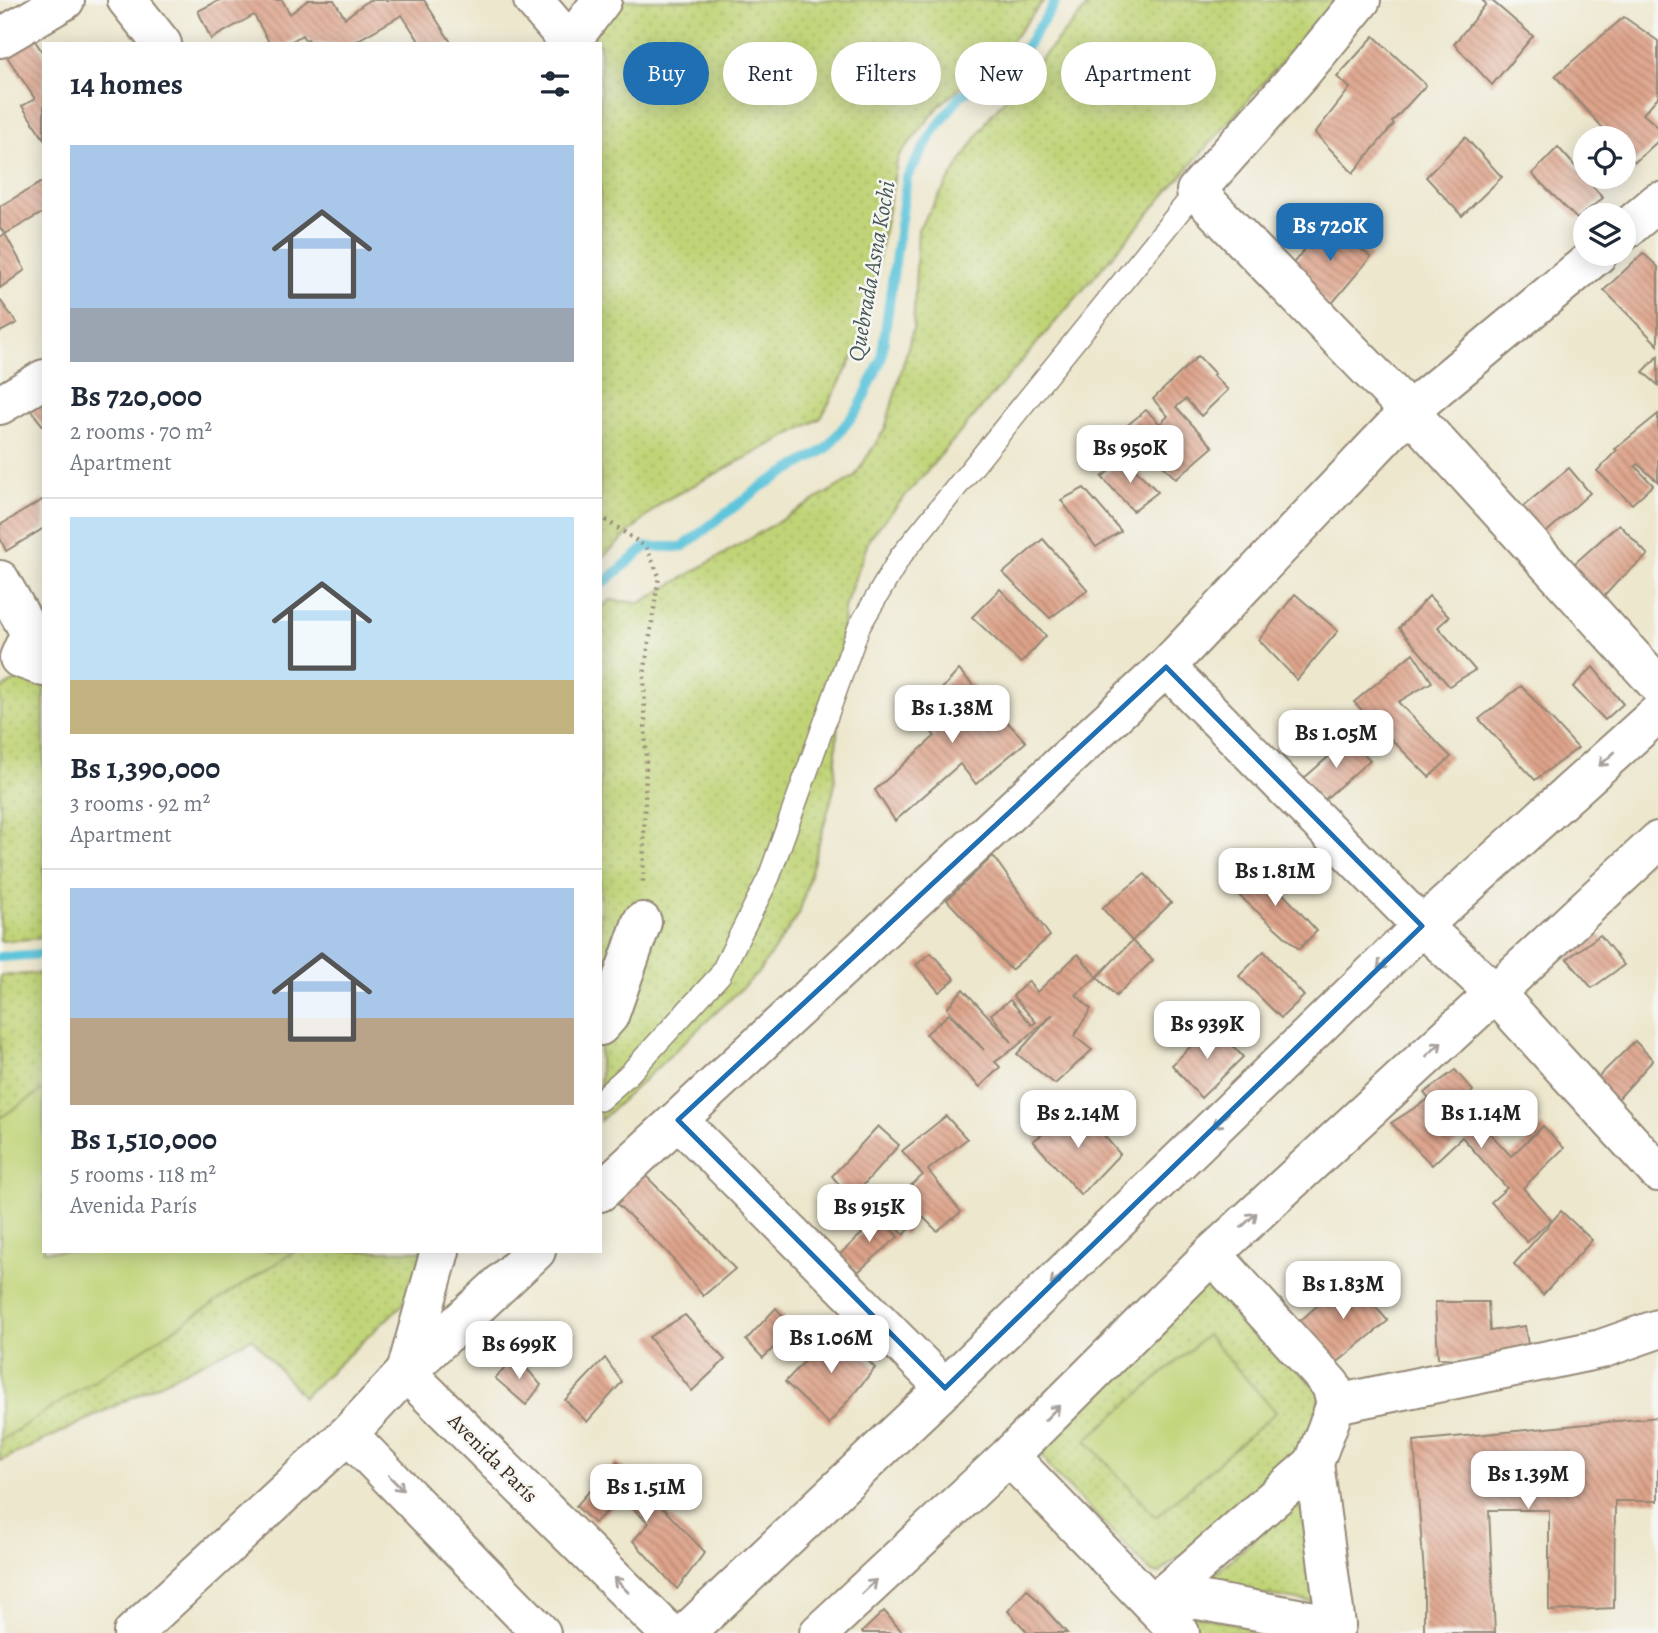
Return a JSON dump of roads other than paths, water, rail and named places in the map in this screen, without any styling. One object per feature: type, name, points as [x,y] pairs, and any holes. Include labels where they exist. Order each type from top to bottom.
[{"type":"street","points":[[0,38],[65,0]]},
{"type":"street","points":[[127,0],[160,42]]},
{"type":"street","points":[[533,0],[568,42]]},
{"type":"street","points":[[570,42],[602,0]]},
{"type":"street","points":[[1361,0],[1302,72],[1196,191],[1409,411],[1658,685]]},
{"type":"street","points":[[1636,221],[1658,202]]},
{"type":"street","points":[[602,1190],[1166,667],[1409,411],[1584,266]]},
{"type":"street","points":[[0,405],[42,380]]},
{"type":"street","points":[[0,580],[29,645]]},
{"type":"street","points":[[1166,667],[1422,926],[1495,993],[1658,1172]]},
{"type":"street","points":[[686,1633],[1422,926],[1658,713]]},
{"type":"street","points":[[819,1633],[1009,1456],[1212,1254],[1658,841]]},
{"type":"street","points":[[602,1024],[609,1016],[642,922]]},
{"type":"street","points":[[678,1120],[944,1388]]},
{"type":"street","points":[[406,1372],[439,1253]]},
{"type":"street","points":[[133,1633],[348,1434],[406,1372],[535,1253]]},
{"type":"street","points":[[1153,1604],[1193,1599],[1294,1626],[1336,1625],[1314,1463],[1336,1404],[1331,1385],[1212,1254]]},
{"type":"street","points":[[1336,1404],[1601,1349],[1658,1329]]},
{"type":"street","name":"Avenida París","points":[[406,1372],[669,1633]]},
{"type":"street","points":[[348,1434],[541,1633]]},
{"type":"street","points":[[1009,1456],[1180,1633]]},
{"type":"street","points":[[1153,1604],[1314,1463]]},
{"type":"lane","points":[[602,1098],[629,1074],[720,975],[768,877],[859,627],[900,557],[1196,191]]},
{"type":"waterway","name":"Quebrada Asna Kochi","points":[[602,584],[646,547],[682,547],[762,486],[826,449],[859,408],[881,360],[907,177],[932,134],[960,96],[1003,72],[1028,44],[1057,0]]},
{"type":"waterway","name":"Quebrada Asna Kochi","points":[[0,957],[42,954]]}]
